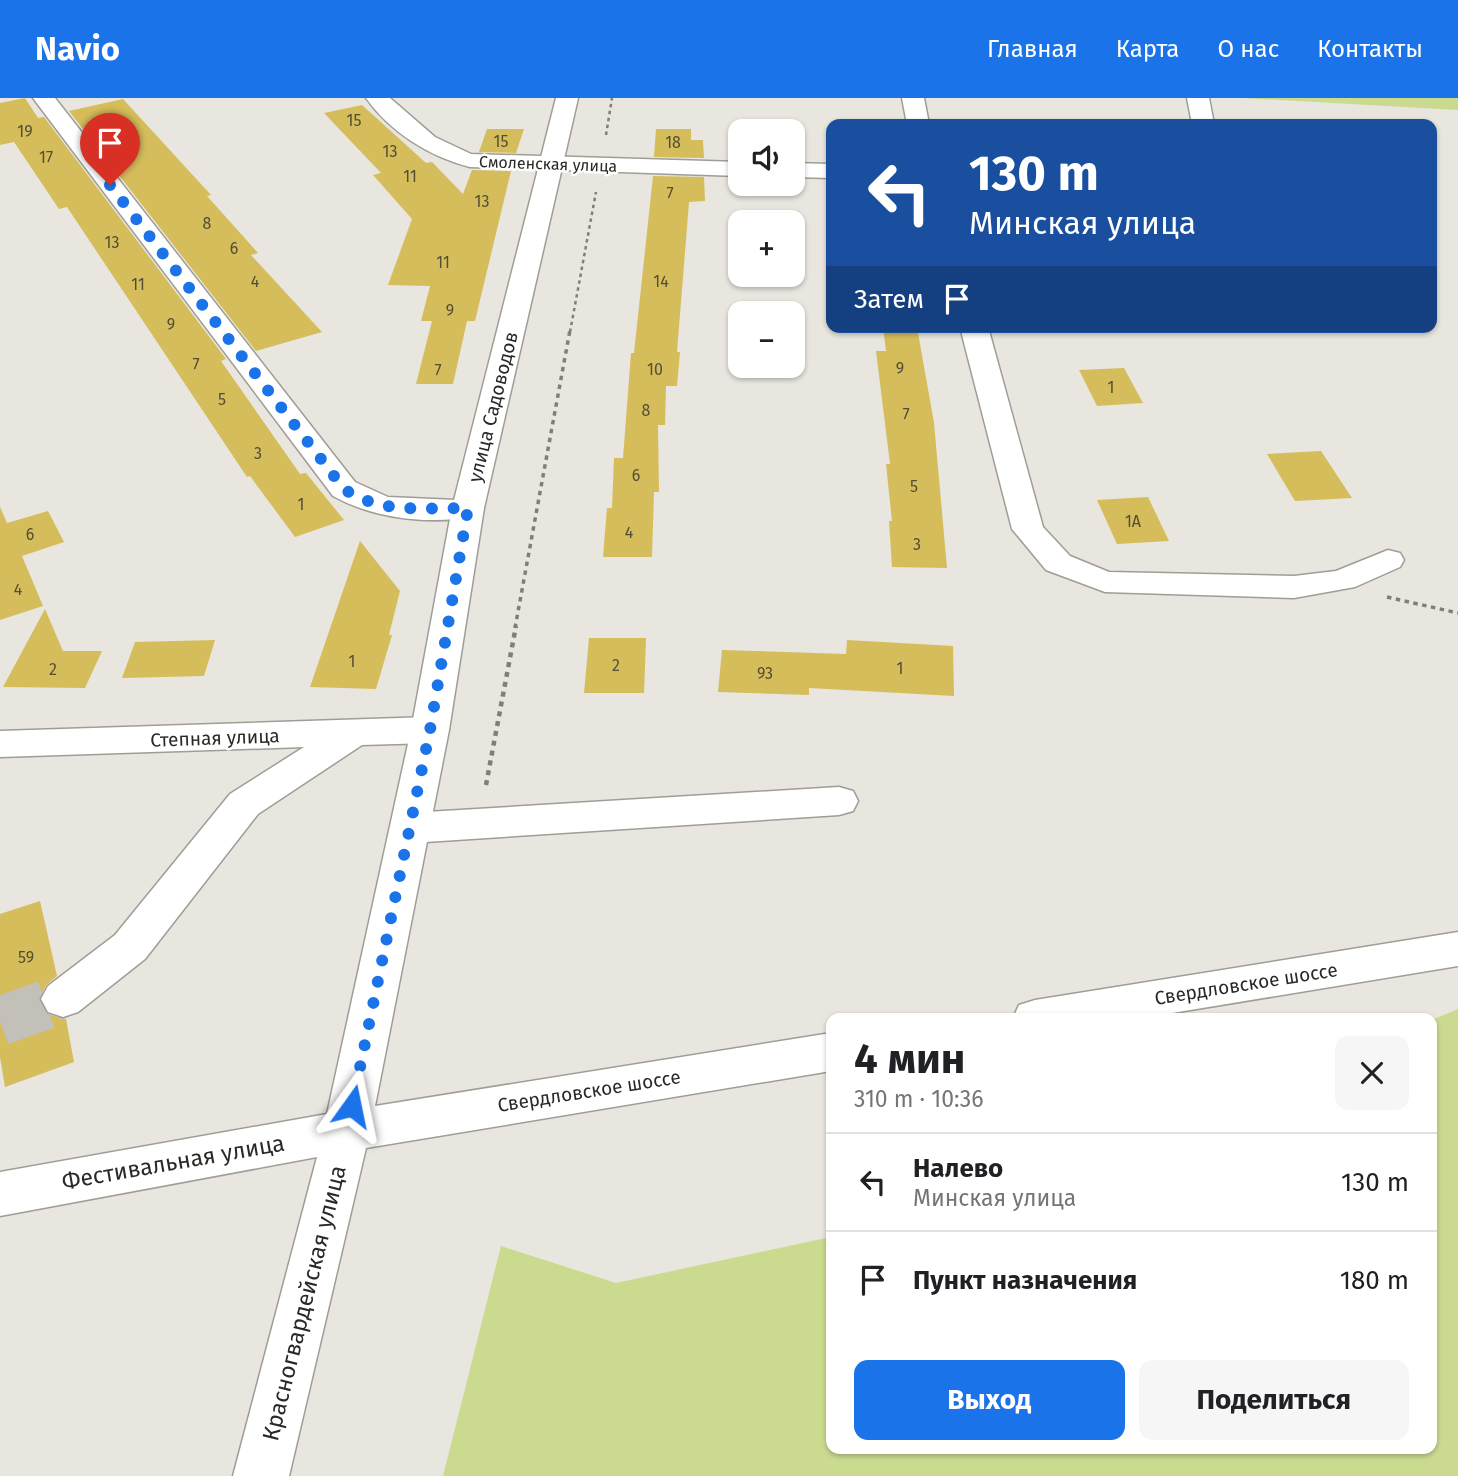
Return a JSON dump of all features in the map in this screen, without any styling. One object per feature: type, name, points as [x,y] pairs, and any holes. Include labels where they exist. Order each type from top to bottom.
[{"type":"street","points":[[44,98],[344,489],[359,500],[380,506],[468,508]]},
{"type":"street","name":"Смоленская улица","points":[[377,98],[440,152],[454,159],[489,163],[728,169]]},
{"type":"street","name":"улица Садоводов","points":[[347,1131],[430,730],[468,508],[567,98]]},
{"type":"street","points":[[913,98],[917,119]]},
{"type":"street","points":[[1198,98],[1202,119]]},
{"type":"street","points":[[805,170],[826,171]]},
{"type":"street","points":[[976,333],[1028,529],[1058,563],[1105,582],[1294,587],[1343,580],[1388,560]]},
{"type":"street","name":"Степная улица","points":[[0,744],[430,730]]},
{"type":"street","points":[[63,999],[130,947],[244,804],[353,734]]},
{"type":"street","points":[[410,828],[839,801]]},
{"type":"street","name":"Свердловское шоссе","points":[[1066,1013],[1458,949]]},
{"type":"street","name":"Свердловское шоссе","points":[[347,1131],[826,1053]]},
{"type":"street","name":"Фестивальная улица","points":[[0,1194],[347,1131]]},
{"type":"street","name":"Красногвардейская улица","points":[[261,1476],[347,1131]]},
{"type":"path","points":[[478,824],[612,98]]},
{"type":"path","points":[[1343,580],[1391,598],[1458,613]]},
{"type":"green space","points":[[1241,98],[1458,98],[1458,110]]},
{"type":"green space","points":[[1458,1009],[1458,1476],[443,1476],[501,1246],[616,1283],[826,1238],[826,1454],[1437,1454],[1437,1018]]},
{"type":"building","points":[[25,98],[38,118],[44,117],[226,359],[221,361],[300,474],[306,473],[344,520],[295,537],[250,476],[247,477],[67,207],[59,209],[14,142],[0,145],[0,103]]},
{"type":"building","points":[[123,99],[211,195],[207,196],[258,253],[251,255],[322,332],[256,351],[69,111]]},
{"type":"building","points":[[362,105],[426,163],[432,162],[463,194],[472,170],[511,171],[475,321],[467,321],[453,384],[416,384],[432,321],[421,321],[430,286],[388,285],[412,219],[373,175],[381,173],[324,113]]},
{"type":"building","points":[[487,129],[524,129],[516,153],[479,152]]},
{"type":"building","points":[[656,129],[691,129],[691,140],[703,140],[704,158],[654,157]]},
{"type":"building","points":[[653,176],[704,177],[705,201],[689,202],[677,352],[680,352],[677,386],[666,386],[665,425],[658,425],[659,492],[654,492],[652,557],[603,557],[607,508],[612,508],[614,458],[623,458],[631,353],[634,353]]},
{"type":"building","points":[[884,333],[918,333],[934,423],[947,568],[892,567],[889,521],[892,521],[886,464],[890,464],[876,351],[886,351]]},
{"type":"building","points":[[1124,368],[1143,403],[1097,406],[1079,370]]},
{"type":"building","points":[[1321,451],[1352,498],[1295,501],[1267,454]]},
{"type":"building","points":[[1148,497],[1169,541],[1117,544],[1097,500]]},
{"type":"building","points":[[0,507],[7,523],[48,511],[64,542],[22,556],[43,606],[0,620]]},
{"type":"building","points":[[360,541],[400,591],[389,635],[392,635],[376,689],[310,687]]},
{"type":"building","points":[[45,609],[63,651],[102,651],[85,688],[3,687]]},
{"type":"building","points":[[589,638],[646,638],[644,693],[584,693]]},
{"type":"building","points":[[215,640],[204,676],[122,678],[135,642]]},
{"type":"building","points":[[847,640],[953,646],[954,696],[809,688],[809,695],[718,692],[722,650],[846,654]]},
{"type":"building","points":[[40,901],[57,976],[46,985],[39,1000],[47,1014],[66,1019],[74,1062],[5,1087],[0,1057],[0,914]]},
{"type":"tunnel","points":[[54,1002],[63,999]]},
{"type":"tunnel","points":[[0,1021],[59,1000]]},
{"type":"route","points":[[110,185],[344,489],[359,500],[380,506],[468,508],[430,730],[352,1106]]}]
